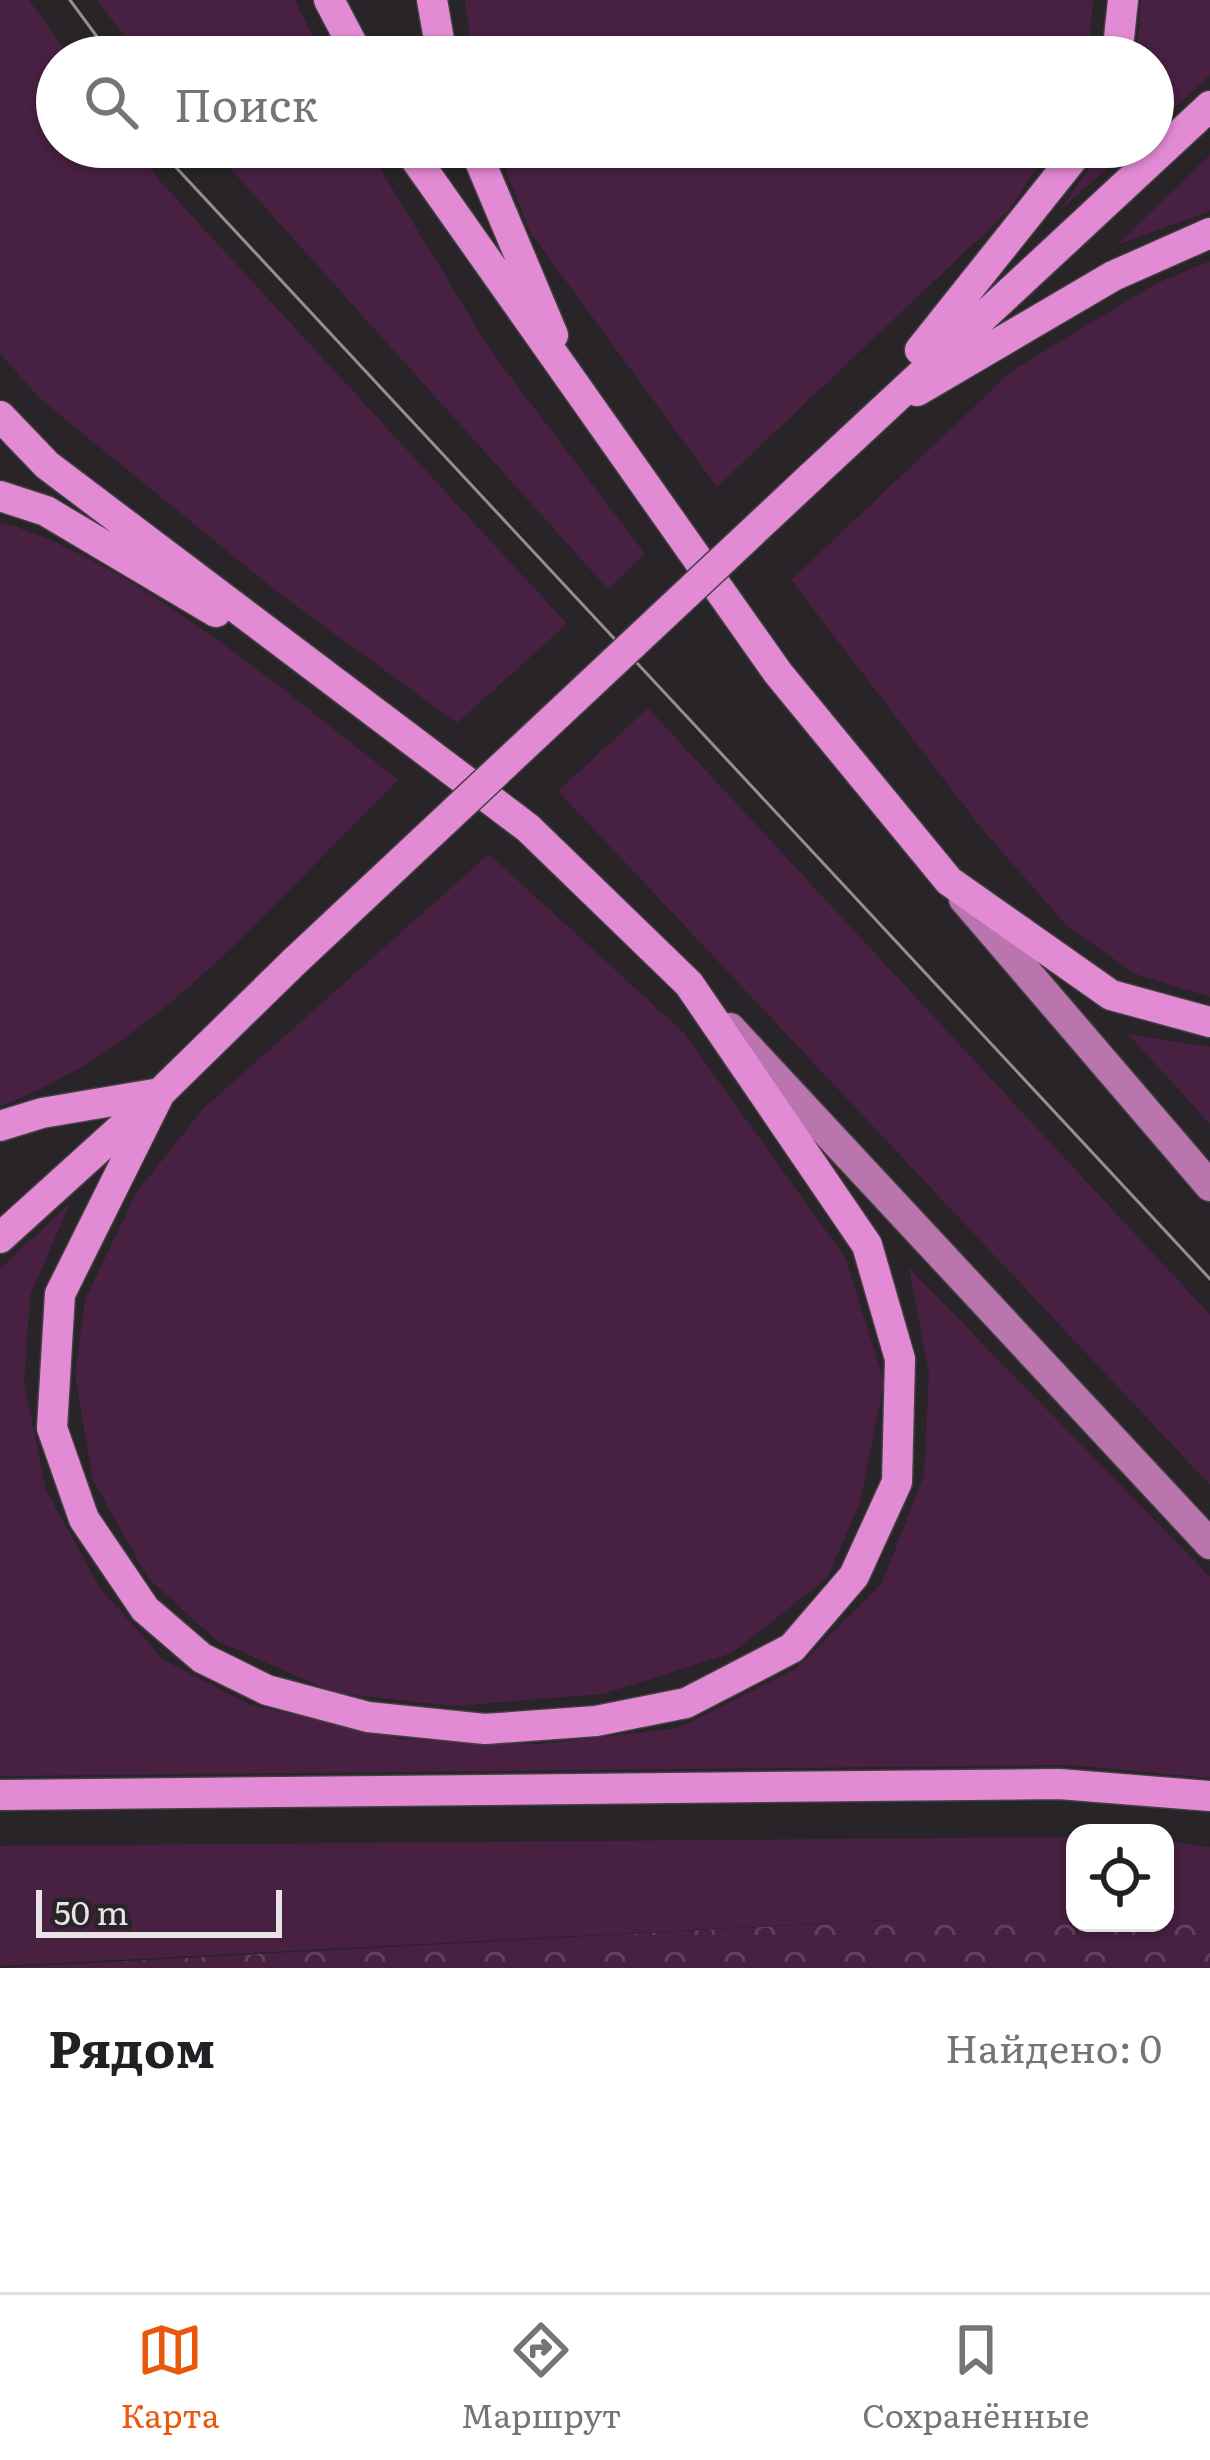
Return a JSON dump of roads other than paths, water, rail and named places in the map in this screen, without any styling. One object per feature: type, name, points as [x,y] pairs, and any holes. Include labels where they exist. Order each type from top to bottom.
[{"type":"main road","points":[[329,0],[348,36]]},
{"type":"main road","points":[[432,0],[438,36]]},
{"type":"main road","points":[[1119,36],[1123,0]]},
{"type":"main road","points":[[1174,139],[1210,106]]},
{"type":"main road","points":[[422,168],[778,674],[1210,1186]]},
{"type":"main road","points":[[483,168],[576,391]]},
{"type":"main road","points":[[0,1238],[160,1093],[811,477],[860,424],[1065,168]]},
{"type":"main road","points":[[860,424],[1142,168]]},
{"type":"main road","points":[[860,424],[1113,276],[1210,233]]},
{"type":"main road","points":[[0,416],[47,465],[528,828],[689,984],[1210,1544]]},
{"type":"main road","points":[[0,496],[46,511],[350,692]]},
{"type":"main road","points":[[949,881],[1111,995],[1210,1022]]},
{"type":"main road","points":[[160,1093],[60,1294],[52,1428],[84,1520],[145,1609],[202,1658],[250,1682],[368,1717],[485,1729],[596,1721],[686,1703],[792,1648],[854,1576],[897,1482],[900,1359],[867,1245],[689,984]]},
{"type":"main road","points":[[0,1126],[42,1112],[160,1093]]},
{"type":"main road","points":[[0,1795],[1059,1784],[1210,1796]]},
{"type":"tram line","points":[[70,0],[97,36]]},
{"type":"tram line","points":[[177,168],[1210,1279]]}]
